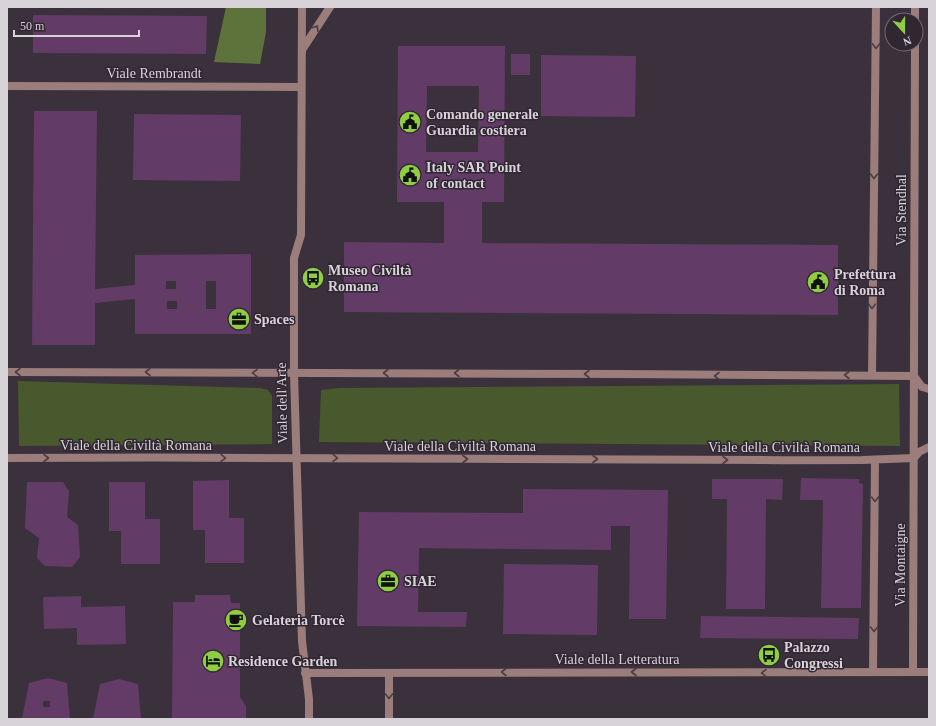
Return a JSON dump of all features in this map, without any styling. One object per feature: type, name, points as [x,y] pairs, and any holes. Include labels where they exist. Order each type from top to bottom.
[{"type":"street","name":"Viale dell'Arte","points":[[302,7],[301,235],[294,258],[294,374],[302,641],[309,719]]},
{"type":"street","points":[[872,375],[876,7]]},
{"type":"street","points":[[302,50],[327,9]]},
{"type":"street","name":"Via Stendhal","points":[[914,376],[915,52]]},
{"type":"street","name":"Viale Rembrandt","points":[[7,86],[301,87]]},
{"type":"street","points":[[7,372],[914,376]]},
{"type":"street","points":[[914,376],[922,387],[929,389]]},
{"type":"street","points":[[914,376],[914,458]]},
{"type":"street","points":[[914,458],[918,452],[929,447]]},
{"type":"street","name":"Viale della Civiltà Romana","points":[[7,458],[296,457],[422,459],[875,460],[914,458]]},
{"type":"street","name":"Via Montaigne","points":[[913,672],[914,458]]},
{"type":"street","points":[[873,672],[875,460]]},
{"type":"street","name":"Viale della Letteratura","points":[[305,673],[929,672]]},
{"type":"street","points":[[389,673],[389,719]]},
{"type":"green space","points":[[226,7],[266,7],[266,32],[260,64],[214,62]]},
{"type":"green space","points":[[18,381],[260,388],[268,390],[272,396],[272,444],[19,446]]},
{"type":"green space","points":[[899,384],[900,446],[319,442],[321,390],[340,388]]},
{"type":"building","points":[[33,15],[207,16],[206,54],[33,53]]},
{"type":"building","points":[[398,46],[505,46],[504,202],[482,202],[482,243],[838,245],[838,315],[344,312],[344,242],[444,243],[444,202],[397,202]],"holes":[[[427,86],[479,86],[478,152],[426,152]]]},
{"type":"building","points":[[511,54],[530,54],[530,75],[511,75]]},
{"type":"building","points":[[541,55],[636,56],[635,117],[541,116]]},
{"type":"building","points":[[34,111],[97,111],[95,289],[135,285],[135,255],[251,254],[251,334],[135,334],[135,299],[95,303],[95,345],[32,345]],"holes":[[[166,281],[176,281],[176,289],[166,289]],[[206,281],[216,281],[216,309],[206,309]],[[167,301],[177,301],[177,309],[167,309]]]},
{"type":"building","points":[[134,114],[241,115],[240,181],[133,180]]},
{"type":"building","points":[[801,478],[859,479],[859,483],[863,484],[861,608],[821,608],[823,500],[800,500]]},
{"type":"building","points":[[712,479],[783,479],[782,500],[766,499],[765,609],[726,609],[727,499],[712,499]]},
{"type":"building","points":[[229,480],[229,518],[244,518],[244,563],[205,563],[205,530],[193,530],[193,481]]},
{"type":"building","points":[[27,482],[63,482],[69,491],[67,517],[78,525],[80,557],[72,567],[45,566],[37,558],[39,538],[25,528]]},
{"type":"building","points":[[109,482],[145,482],[145,519],[160,519],[160,564],[121,564],[121,531],[109,531]]},
{"type":"building","name":"SIAE","points":[[523,489],[668,490],[666,619],[629,619],[630,526],[611,526],[611,550],[419,548],[418,612],[467,612],[466,627],[357,626],[359,512],[523,513]]},
{"type":"building","points":[[504,564],[598,565],[597,635],[503,634]]},
{"type":"building","points":[[195,595],[230,595],[231,603],[240,603],[240,697],[246,706],[246,719],[172,719],[173,602],[195,602]]},
{"type":"building","points":[[81,596],[81,607],[125,606],[126,644],[77,645],[77,628],[44,629],[43,597]]},
{"type":"building","points":[[701,616],[859,618],[858,639],[700,638]]},
{"type":"building","points":[[48,678],[67,683],[70,719],[22,719],[29,683]],"holes":[[[43,701],[50,701],[50,707],[43,707]]]},
{"type":"building","points":[[119,679],[138,684],[141,719],[93,719],[100,684]]},
{"type":"place","name":"Comando generale Guardia costiera","points":[[410,122]]},
{"type":"place","name":"Italy SAR Point of contact","points":[[410,175]]},
{"type":"place","name":"Museo Civiltà Romana","points":[[313,278]]},
{"type":"place","name":"Prefettura di Roma","points":[[818,282]]},
{"type":"place","name":"Spaces","points":[[239,319]]},
{"type":"place","name":"SIAE","points":[[388,581]]},
{"type":"place","name":"Gelateria Torcè","points":[[236,620]]},
{"type":"place","name":"Palazzo Congressi","points":[[769,655]]},
{"type":"place","name":"Residence Garden","points":[[213,661]]}]
